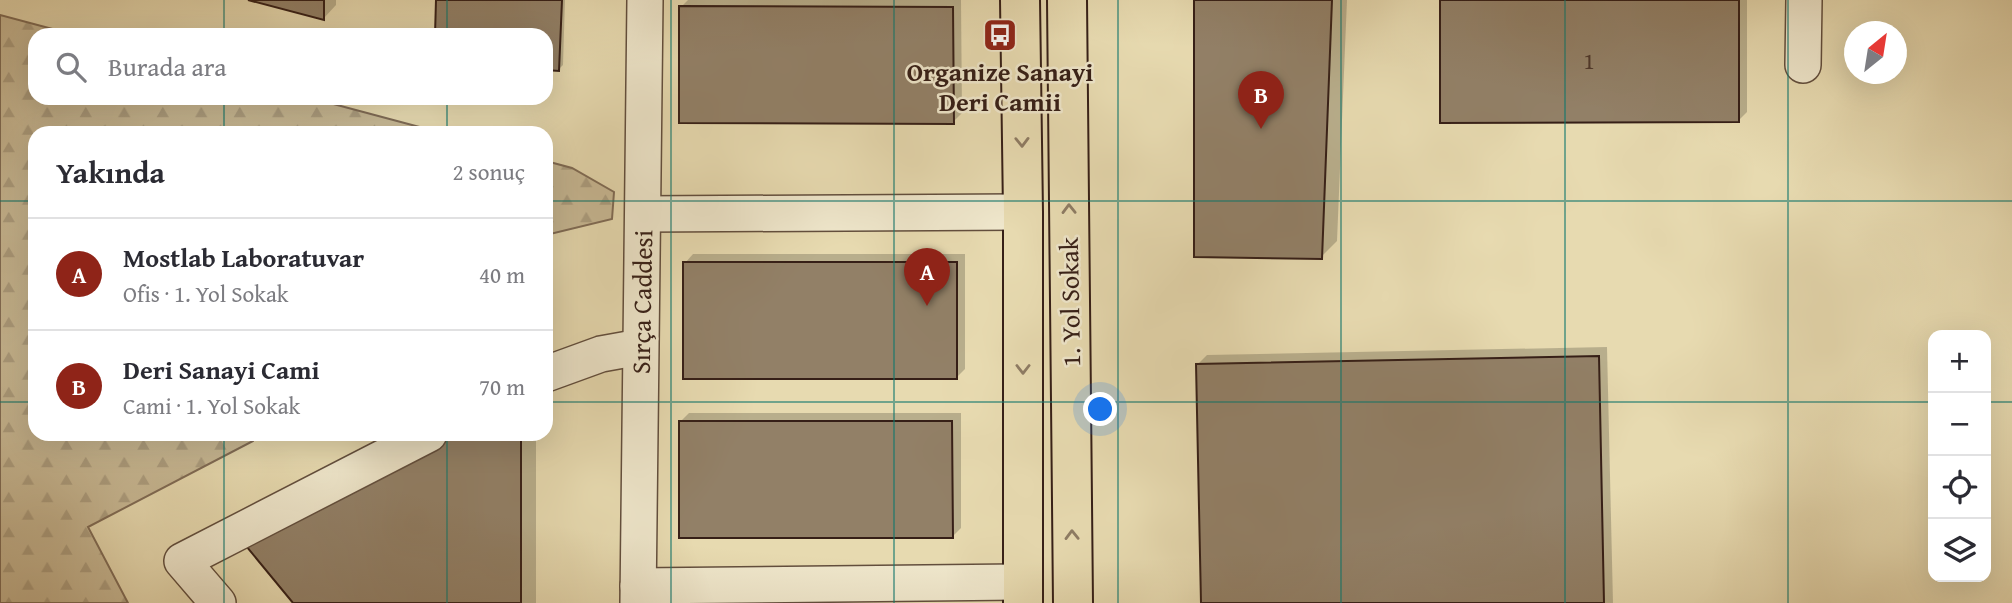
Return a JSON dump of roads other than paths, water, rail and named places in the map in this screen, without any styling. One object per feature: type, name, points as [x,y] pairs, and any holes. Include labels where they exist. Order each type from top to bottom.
[{"type":"main road","name":"1. Yol Sokak","points":[[1020,0],[1023,593]]},
{"type":"main road","name":"1. Yol Sokak","points":[[1067,0],[1073,603]]},
{"type":"street","name":"Sırça Caddesi","points":[[638,595],[645,0]]},
{"type":"street","points":[[1803,65],[1804,0]]},
{"type":"street","points":[[644,214],[1023,212]]},
{"type":"street","points":[[553,371],[601,354],[640,347]]},
{"type":"street","points":[[218,603],[182,561],[415,441]]},
{"type":"street","points":[[638,595],[1023,593]]},
{"type":"place","name":"Organize Sanayi Deri Camii","points":[[1000,35]]},
{"type":"place","name":"Deri Sanayi Cami","points":[[1261,129]]},
{"type":"place","name":"Mostlab Laboratuvar","points":[[927,306]]}]
